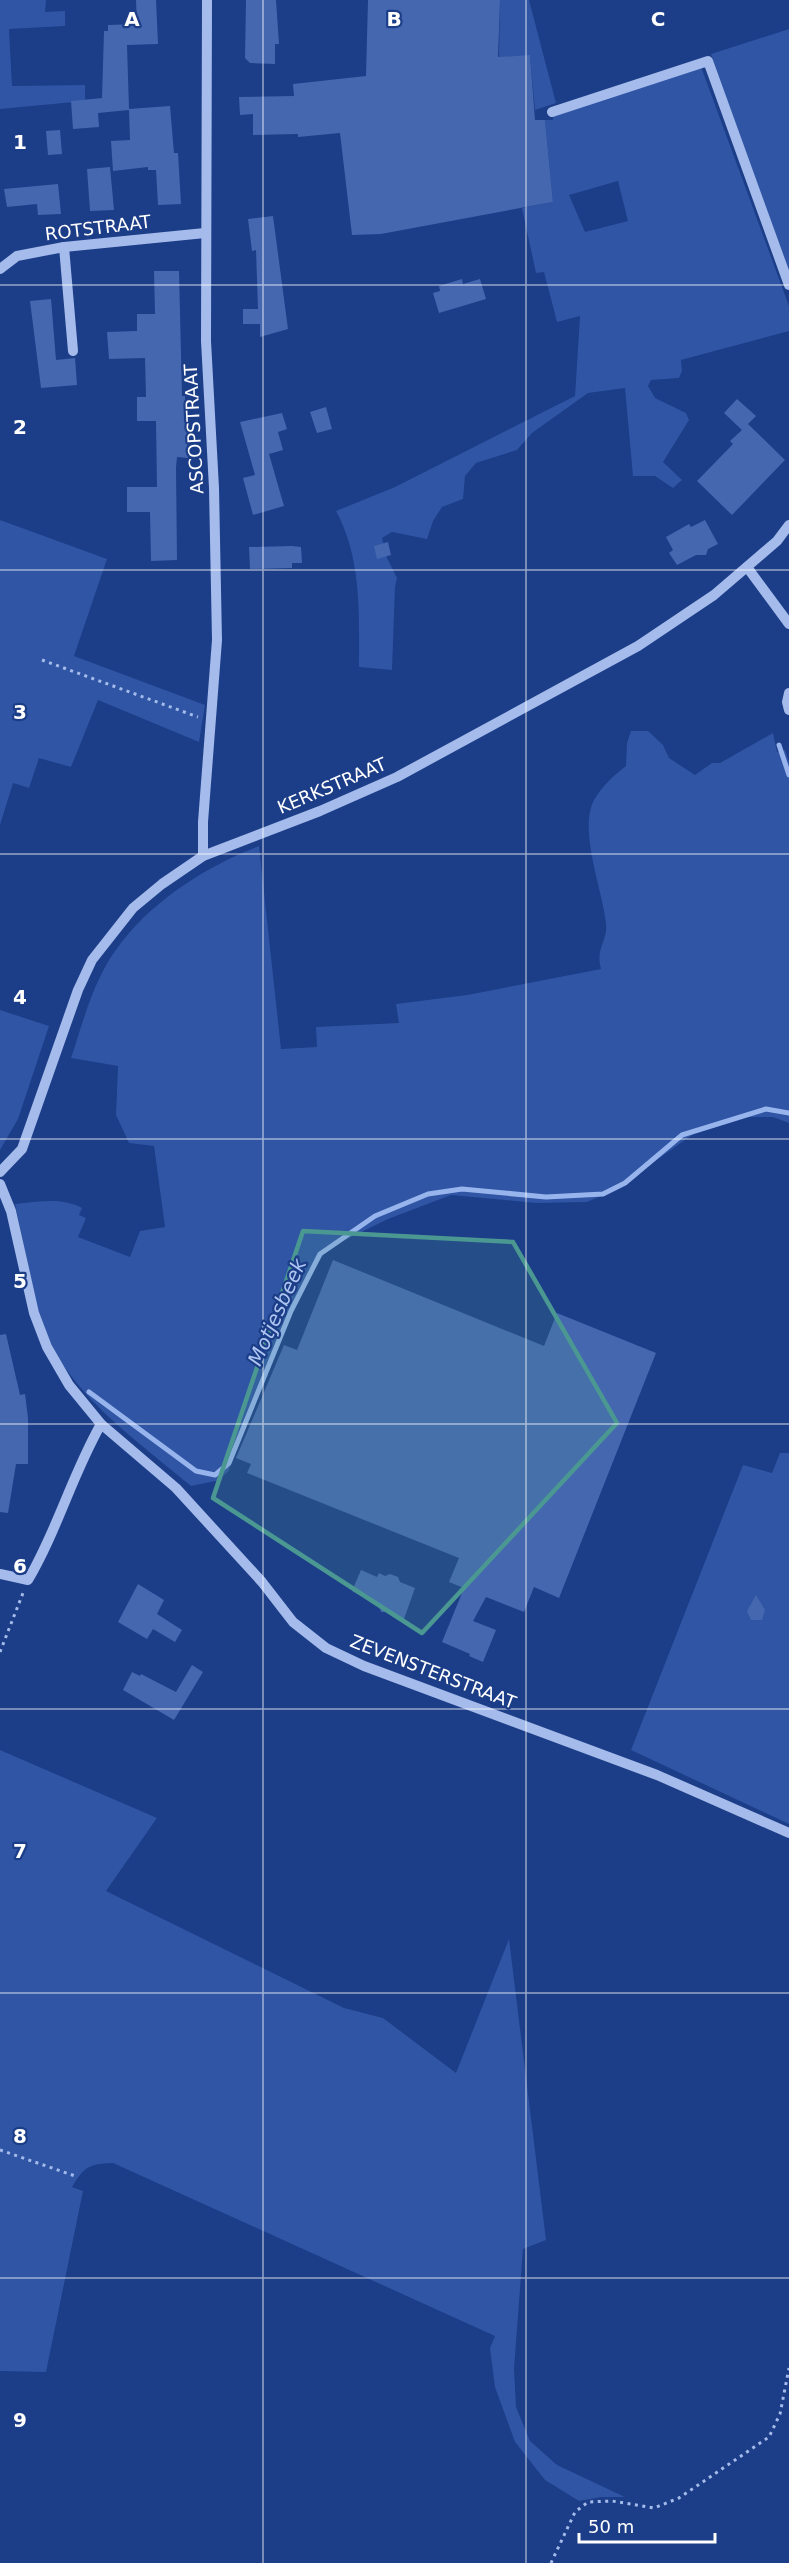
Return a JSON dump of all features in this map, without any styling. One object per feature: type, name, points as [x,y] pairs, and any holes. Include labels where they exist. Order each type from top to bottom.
[{"type":"street","name":"ASCOPSTRAAT","points":[[203,856],[203,822],[217,640],[214,488],[206,341],[207,0]]},
{"type":"street","points":[[552,112],[708,61],[789,285]]},
{"type":"street","name":"ROTSTRAAT","points":[[0,269],[17,255],[64,247],[205,233]]},
{"type":"street","points":[[64,247],[73,351]]},
{"type":"street","name":"KERKSTRAAT","points":[[0,1172],[22,1149],[78,990],[92,960],[133,908],[162,884],[203,856],[320,811],[397,777],[638,646],[714,595],[777,541],[789,525]]},
{"type":"street","points":[[747,567],[789,624]]},
{"type":"street","points":[[789,693],[787,702],[789,710]]},
{"type":"street","name":"ZEVENSTERSTRAAT","points":[[0,1184],[11,1211],[34,1313],[47,1347],[69,1385],[101,1424],[176,1488],[262,1582],[293,1622],[326,1648],[364,1666],[657,1775],[789,1833]]},
{"type":"street","points":[[0,1574],[28,1580],[41,1557],[84,1454],[101,1424]]},
{"type":"path","points":[[42,660],[188,716],[211,720]]},
{"type":"path","points":[[0,1652],[28,1580]]},
{"type":"path","points":[[0,2150],[78,2177]]},
{"type":"path","points":[[551,2563],[575,2512],[588,2502],[612,2501],[654,2508],[678,2498],[769,2437],[780,2414],[789,2368]]},
{"type":"highlighted area","points":[[303,1231],[513,1242],[617,1423],[422,1633],[213,1498]]},
{"type":"shaded area","points":[[0,0],[46,0],[45,12],[65,11],[65,26],[9,29],[12,86],[85,85],[85,101],[0,109]]},
{"type":"shaded area","points":[[500,0],[529,0],[556,103],[535,110],[530,56],[499,57]]},
{"type":"shaded area","points":[[789,29],[789,275],[711,54]]},
{"type":"shaded area","points":[[700,64],[789,306],[789,331],[681,360],[682,371],[679,378],[651,380],[648,386],[655,398],[686,413],[689,420],[663,462],[682,480],[673,488],[655,476],[633,476],[625,388],[588,393],[532,433],[517,450],[476,463],[465,476],[463,499],[442,507],[433,521],[427,539],[392,532],[382,538],[387,558],[397,578],[392,670],[359,667],[359,607],[355,567],[351,548],[336,511],[395,487],[575,396],[580,316],[557,322],[544,272],[536,273],[522,208],[553,202],[545,120],[553,120],[553,115]],"holes":[[[618,181],[628,221],[585,232],[569,195]]]},
{"type":"shaded area","points":[[0,520],[107,559],[74,656],[205,705],[199,742],[98,700],[71,767],[39,758],[29,788],[13,783],[0,825]]},
{"type":"shaded area","points":[[631,731],[648,731],[663,745],[669,758],[695,775],[712,763],[720,763],[773,733],[777,752],[785,750],[789,762],[789,1123],[773,1117],[742,1117],[706,1125],[613,1191],[587,1202],[536,1203],[451,1195],[388,1219],[345,1240],[323,1255],[301,1292],[228,1472],[216,1481],[191,1486],[124,1431],[83,1390],[65,1368],[50,1343],[39,1317],[15,1204],[58,1201],[82,1208],[79,1215],[86,1218],[78,1237],[130,1257],[140,1231],[165,1227],[154,1146],[129,1143],[116,1115],[118,1066],[71,1058],[89,1003],[107,963],[128,934],[161,902],[199,875],[259,846],[281,1049],[317,1047],[316,1027],[399,1023],[396,1004],[467,995],[601,969],[600,950],[606,924],[590,844],[590,813],[594,800],[601,790],[626,766],[627,743]]},
{"type":"shaded area","points":[[0,1010],[49,1026],[18,1119],[0,1150]]},
{"type":"shaded area","points":[[780,1453],[789,1453],[789,1824],[631,1750],[743,1465],[772,1473]]},
{"type":"shaded area","points":[[0,1750],[157,1818],[106,1891],[344,2008],[383,2018],[456,2073],[509,1939],[546,2240],[523,2249],[514,2369],[516,2407],[530,2441],[557,2465],[625,2497],[601,2497],[579,2501],[545,2480],[515,2442],[495,2387],[490,2348],[495,2336],[113,2163],[93,2165],[84,2170],[72,2187],[83,2191],[46,2372],[0,2371]]},
{"type":"building","points":[[136,0],[156,0],[158,44],[127,45],[129,109],[170,106],[174,153],[178,153],[181,204],[158,205],[156,170],[148,170],[148,167],[113,171],[111,141],[130,140],[129,110],[98,113],[99,127],[73,129],[71,101],[102,98],[104,31],[108,31],[108,25],[137,24]]},
{"type":"building","points":[[246,0],[276,0],[279,44],[275,44],[275,64],[250,63],[245,58]]},
{"type":"building","points":[[368,0],[500,0],[498,57],[530,55],[535,120],[545,120],[553,202],[381,234],[352,235],[340,133],[298,137],[298,134],[253,135],[253,114],[240,115],[239,97],[294,96],[293,84],[366,76]]},
{"type":"building","points":[[60,130],[62,154],[48,155],[46,131]]},
{"type":"building","points":[[110,167],[114,210],[90,211],[87,169]]},
{"type":"building","points":[[58,184],[61,214],[38,215],[37,204],[7,207],[4,189]]},
{"type":"building","points":[[273,216],[288,329],[260,337],[260,324],[243,324],[243,309],[258,309],[256,250],[252,251],[248,219]]},
{"type":"building","points":[[154,271],[179,271],[182,396],[185,396],[188,458],[177,457],[177,560],[151,561],[150,512],[127,512],[127,487],[157,487],[156,421],[137,421],[137,397],[146,397],[145,358],[109,359],[107,332],[137,331],[137,314],[155,314]]},
{"type":"building","points":[[462,279],[463,284],[480,279],[486,299],[439,313],[433,293],[440,291],[439,286]]},
{"type":"building","points":[[51,299],[56,360],[75,358],[77,385],[41,388],[30,301]]},
{"type":"building","points":[[737,399],[756,416],[748,424],[785,460],[732,515],[697,481],[733,444],[730,441],[742,430],[724,413]]},
{"type":"building","points":[[326,407],[332,429],[317,433],[310,412]]},
{"type":"building","points":[[282,413],[287,429],[278,432],[283,450],[269,454],[284,506],[253,515],[243,478],[255,475],[240,422]]},
{"type":"building","points":[[705,520],[718,544],[708,549],[706,555],[696,555],[677,565],[669,553],[673,550],[666,537],[689,524],[691,527]]},
{"type":"building","points":[[388,542],[391,555],[377,559],[374,546]]},
{"type":"building","points":[[249,547],[301,547],[302,563],[292,563],[292,568],[250,569]]},
{"type":"building","points":[[333,1260],[544,1346],[557,1313],[656,1353],[559,1598],[534,1587],[524,1612],[486,1597],[473,1621],[496,1630],[483,1662],[442,1642],[464,1588],[449,1582],[459,1558],[247,1473],[251,1464],[236,1458],[284,1345],[297,1350]]},
{"type":"building","points":[[6,1334],[20,1395],[25,1394],[28,1418],[28,1464],[16,1464],[8,1513],[0,1512],[0,1335]]},
{"type":"building","points":[[361,1570],[377,1577],[379,1573],[385,1576],[390,1574],[398,1577],[400,1582],[415,1588],[404,1619],[388,1612],[381,1612],[379,1605],[352,1591]]},
{"type":"building","points":[[138,1584],[164,1600],[157,1614],[182,1630],[175,1642],[153,1629],[147,1639],[118,1622]]},
{"type":"building","points":[[756,1595],[765,1610],[762,1620],[751,1620],[747,1611]]},
{"type":"building","points":[[192,1665],[203,1672],[174,1720],[123,1690],[132,1672],[140,1676],[141,1674],[176,1692]]},
{"type":"waterway","name":"Motjesbeek","points":[[779,745],[789,775]]},
{"type":"waterway","name":"Motjesbeek","points":[[89,1392],[196,1471],[215,1475],[229,1463],[291,1311],[320,1254],[375,1216],[428,1194],[462,1189],[546,1197],[603,1194],[625,1183],[682,1135],[766,1109],[789,1113]]}]
